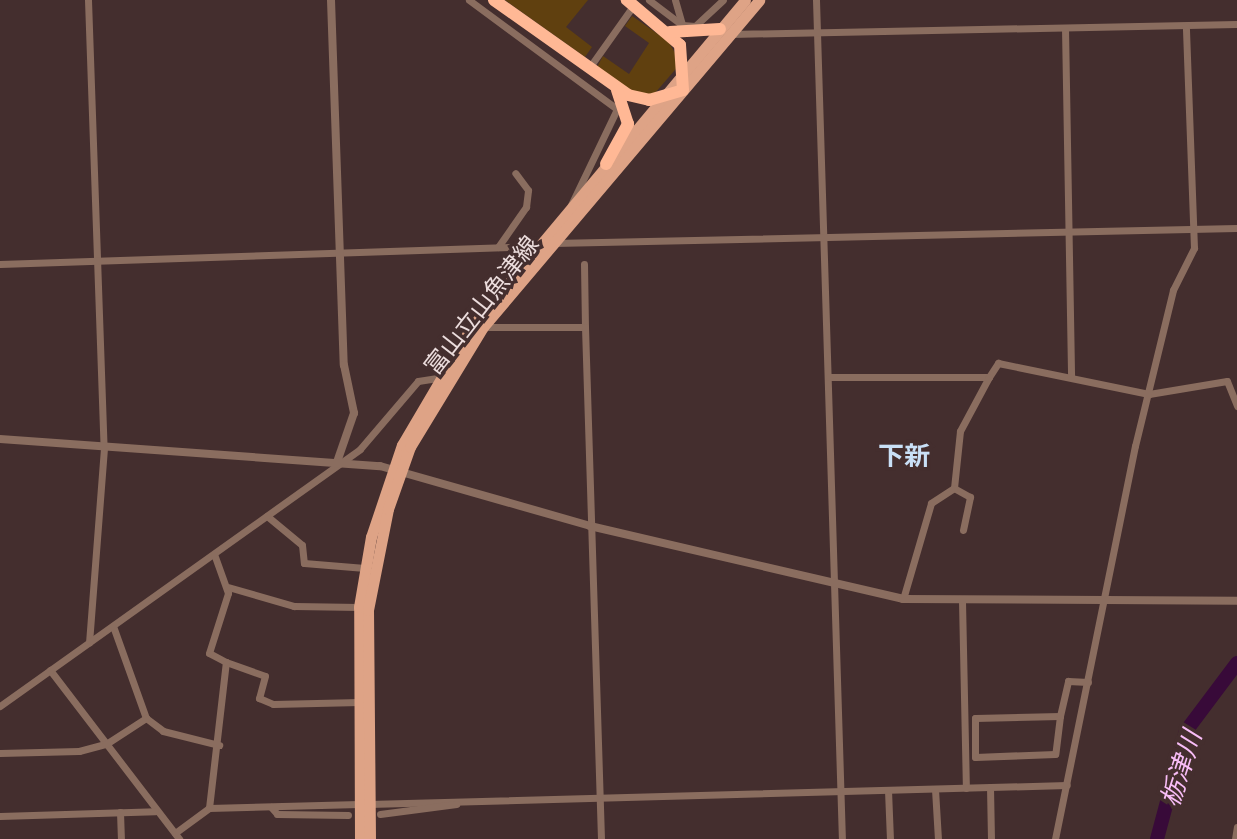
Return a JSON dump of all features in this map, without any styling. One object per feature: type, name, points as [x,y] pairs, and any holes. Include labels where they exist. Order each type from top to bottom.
[{"type":"highway","points":[[494,0],[615,87],[642,100],[683,90],[684,51],[664,29],[630,3]]},
{"type":"highway","points":[[664,29],[685,36],[725,32]]},
{"type":"highway","points":[[606,164],[629,119],[615,87]]},
{"type":"main road","name":"富山立山魚津線","points":[[361,702],[368,610],[397,470],[424,419],[477,327],[554,243],[683,90],[745,0]]},
{"type":"main road","name":"富山立山魚津線","points":[[370,839],[364,804],[359,607],[365,568],[397,470],[436,378],[539,246],[685,70],[759,0]]},
{"type":"main road","name":"富山立山魚津線","points":[[360,839],[364,804]]},
{"type":"street","points":[[88,0],[104,448],[89,642]]},
{"type":"street","points":[[331,0],[344,365],[354,413],[337,462]]},
{"type":"street","points":[[469,0],[617,109],[570,209]]},
{"type":"street","points":[[649,0],[682,25],[695,26],[723,0]]},
{"type":"street","points":[[675,0],[682,25]]},
{"type":"street","points":[[816,0],[842,839]]},
{"type":"street","points":[[589,68],[630,3]]},
{"type":"street","points":[[725,32],[817,34],[1237,24]]},
{"type":"street","points":[[1055,839],[1149,394],[1195,229],[1186,26]]},
{"type":"street","points":[[1065,28],[1071,377]]},
{"type":"street","points":[[498,247],[526,207],[528,190],[515,173]]},
{"type":"street","points":[[554,243],[1237,228]]},
{"type":"street","points":[[0,264],[539,246]]},
{"type":"street","points":[[584,264],[601,839]]},
{"type":"street","points":[[477,327],[585,327]]},
{"type":"street","points":[[954,488],[960,431],[998,363],[1149,394],[1227,381],[1237,406]]},
{"type":"street","points":[[829,377],[989,377]]},
{"type":"street","points":[[0,706],[372,439],[418,381],[436,378]]},
{"type":"street","points":[[0,439],[337,462],[397,470],[590,526],[903,599],[1237,601]]},
{"type":"street","points":[[954,488],[970,497],[963,530]]},
{"type":"street","points":[[903,599],[931,503],[954,488]]},
{"type":"street","points":[[267,516],[302,545],[304,563],[365,568]]},
{"type":"street","points":[[214,554],[228,587],[209,653],[265,676],[259,698],[273,704],[361,702]]},
{"type":"street","points":[[228,587],[294,606],[359,607]]},
{"type":"street","points":[[962,601],[966,788]]},
{"type":"street","points":[[113,626],[146,718],[163,731],[219,745]]},
{"type":"street","points":[[50,670],[177,836],[209,808],[219,745],[226,662]]},
{"type":"street","points":[[1060,716],[975,718],[975,757],[1055,754],[1068,681],[1088,682]]},
{"type":"street","points":[[0,753],[106,744],[146,718]]},
{"type":"street","points":[[209,808],[1067,785]]},
{"type":"street","points":[[990,787],[991,839]]},
{"type":"street","points":[[935,789],[938,839]]},
{"type":"street","points":[[888,790],[890,839]]},
{"type":"street","points":[[380,814],[457,803]]},
{"type":"street","points":[[271,807],[277,814],[348,815]]},
{"type":"street","points":[[0,816],[155,811]]},
{"type":"street","points":[[120,812],[121,839]]},
{"type":"street","points":[[1235,839],[1237,827]]},
{"type":"shaded area","points":[[505,0],[588,0],[566,27],[592,47],[585,57]]},
{"type":"shaded area","points":[[632,16],[668,41],[681,63],[655,93],[641,97],[597,67],[603,56],[629,74],[649,43],[625,26]]},
{"type":"waterway","name":"栃津川","points":[[1157,839],[1186,731],[1237,663]]},
{"type":"district","name":"下新","points":[[904,454]]}]
